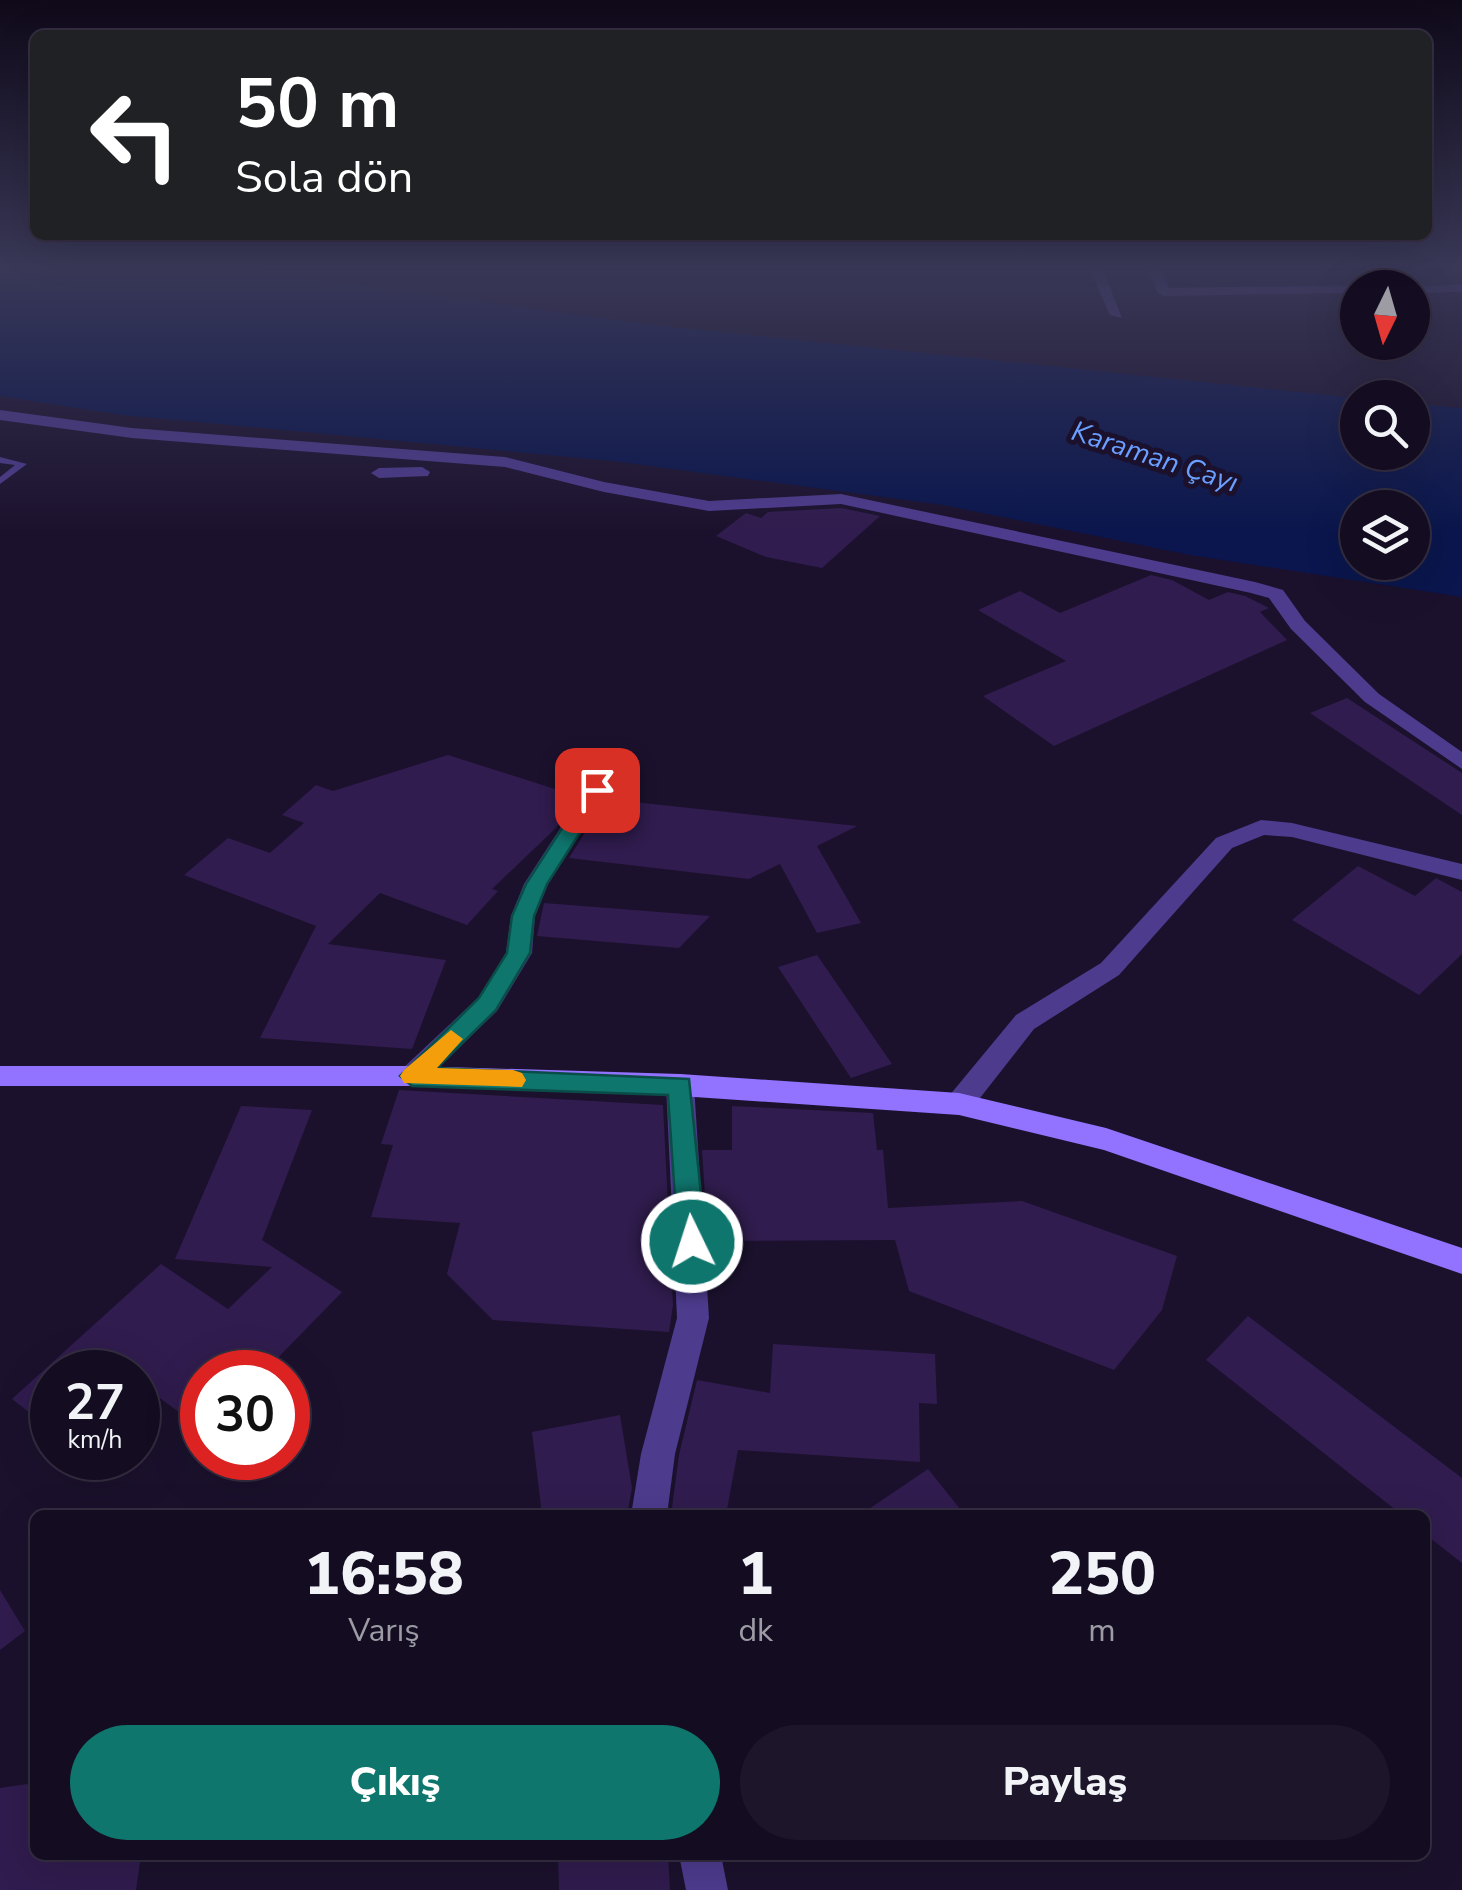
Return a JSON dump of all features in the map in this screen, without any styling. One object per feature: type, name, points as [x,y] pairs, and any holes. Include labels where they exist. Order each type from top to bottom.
[{"type":"street","points":[[0,415],[132,434],[504,462],[604,487],[709,506],[816,499],[871,504],[1255,588],[1276,594],[1288,605],[1298,625],[1372,698],[1462,762]]},
{"type":"street","points":[[410,455],[435,489]]},
{"type":"street","points":[[379,473],[422,472]]},
{"type":"street","points":[[412,1076],[488,1004],[518,953],[523,916],[536,884],[597,790]]},
{"type":"street","points":[[959,1104],[1025,1022],[1110,969],[1224,843],[1262,827],[1292,830],[1462,872]]},
{"type":"street","points":[[0,1076],[412,1076],[680,1086],[959,1104],[1106,1139],[1462,1261]]},
{"type":"street","points":[[650,1510],[658,1454],[694,1318],[680,1086]]},
{"type":"street","points":[[701,1860],[707,1890]]},
{"type":"lane","points":[[0,460],[23,464],[0,481]]},
{"type":"water","name":"Karaman Çayı","points":[[0,356],[954,356],[1340,396],[1340,470],[1430,470],[1430,405],[1462,408],[1462,597],[1352,580],[1430,580],[1430,490],[1340,490],[1340,578],[1190,555],[943,505],[613,461],[122,415],[0,396]]},
{"type":"building","points":[[841,508],[880,516],[822,568],[766,557],[716,536],[746,513],[761,518],[768,512]]},
{"type":"building","points":[[1151,575],[1172,580],[1209,600],[1228,592],[1245,596],[1269,608],[1260,612],[1287,640],[1054,746],[983,696],[1066,661],[978,610],[1020,591],[1060,613]]},
{"type":"building","points":[[1347,698],[1462,773],[1462,815],[1310,713]]},
{"type":"building","points":[[448,755],[577,796],[556,828],[492,889],[498,891],[467,925],[380,893],[328,944],[446,960],[412,1049],[260,1038],[316,926],[184,875],[228,838],[270,853],[304,823],[282,815],[316,785],[333,791]]},
{"type":"building","points":[[606,799],[857,826],[817,846],[861,923],[817,933],[780,864],[749,879],[569,858]]},
{"type":"building","points":[[1358,866],[1415,896],[1436,878],[1462,892],[1462,954],[1419,995],[1292,920]]},
{"type":"building","points":[[544,903],[710,916],[679,948],[537,936]]},
{"type":"building","points":[[817,955],[892,1064],[851,1078],[778,967]]},
{"type":"building","points":[[399,1090],[663,1105],[673,1305],[669,1332],[493,1320],[447,1274],[460,1223],[371,1217],[393,1145],[381,1144]]},
{"type":"building","points":[[241,1106],[312,1110],[262,1240],[342,1292],[285,1350],[180,1350],[180,1413],[160,1398],[160,1350],[66,1350],[161,1264],[228,1309],[272,1267],[175,1259]]},
{"type":"building","points":[[732,1106],[873,1113],[877,1150],[883,1150],[888,1208],[1022,1201],[1177,1256],[1162,1310],[1114,1370],[909,1291],[895,1240],[708,1241],[702,1150],[732,1150]]},
{"type":"building","points":[[1248,1316],[1462,1478],[1462,1563],[1430,1538],[1430,1510],[1396,1510],[1206,1360]]},
{"type":"building","points":[[773,1344],[935,1354],[937,1404],[919,1403],[920,1462],[738,1450],[727,1510],[672,1510],[679,1455],[697,1380],[770,1393]]},
{"type":"building","points":[[30,1383],[30,1413],[12,1399]]},
{"type":"building","points":[[620,1415],[632,1488],[628,1510],[541,1510],[532,1432]]},
{"type":"building","points":[[928,1469],[961,1510],[867,1510]]},
{"type":"building","points":[[0,1590],[25,1631],[0,1650]]},
{"type":"building","points":[[30,1784],[30,1860],[140,1860],[136,1890],[0,1890],[0,1788]]},
{"type":"building","points":[[558,1860],[668,1860],[670,1890],[559,1890]]},
{"type":"slow traffic","points":[[451,1039],[412,1076],[513,1080]]},
{"type":"route","points":[[597,790],[536,884],[523,916],[518,953],[488,1004],[412,1076],[680,1086],[692,1242]]}]
